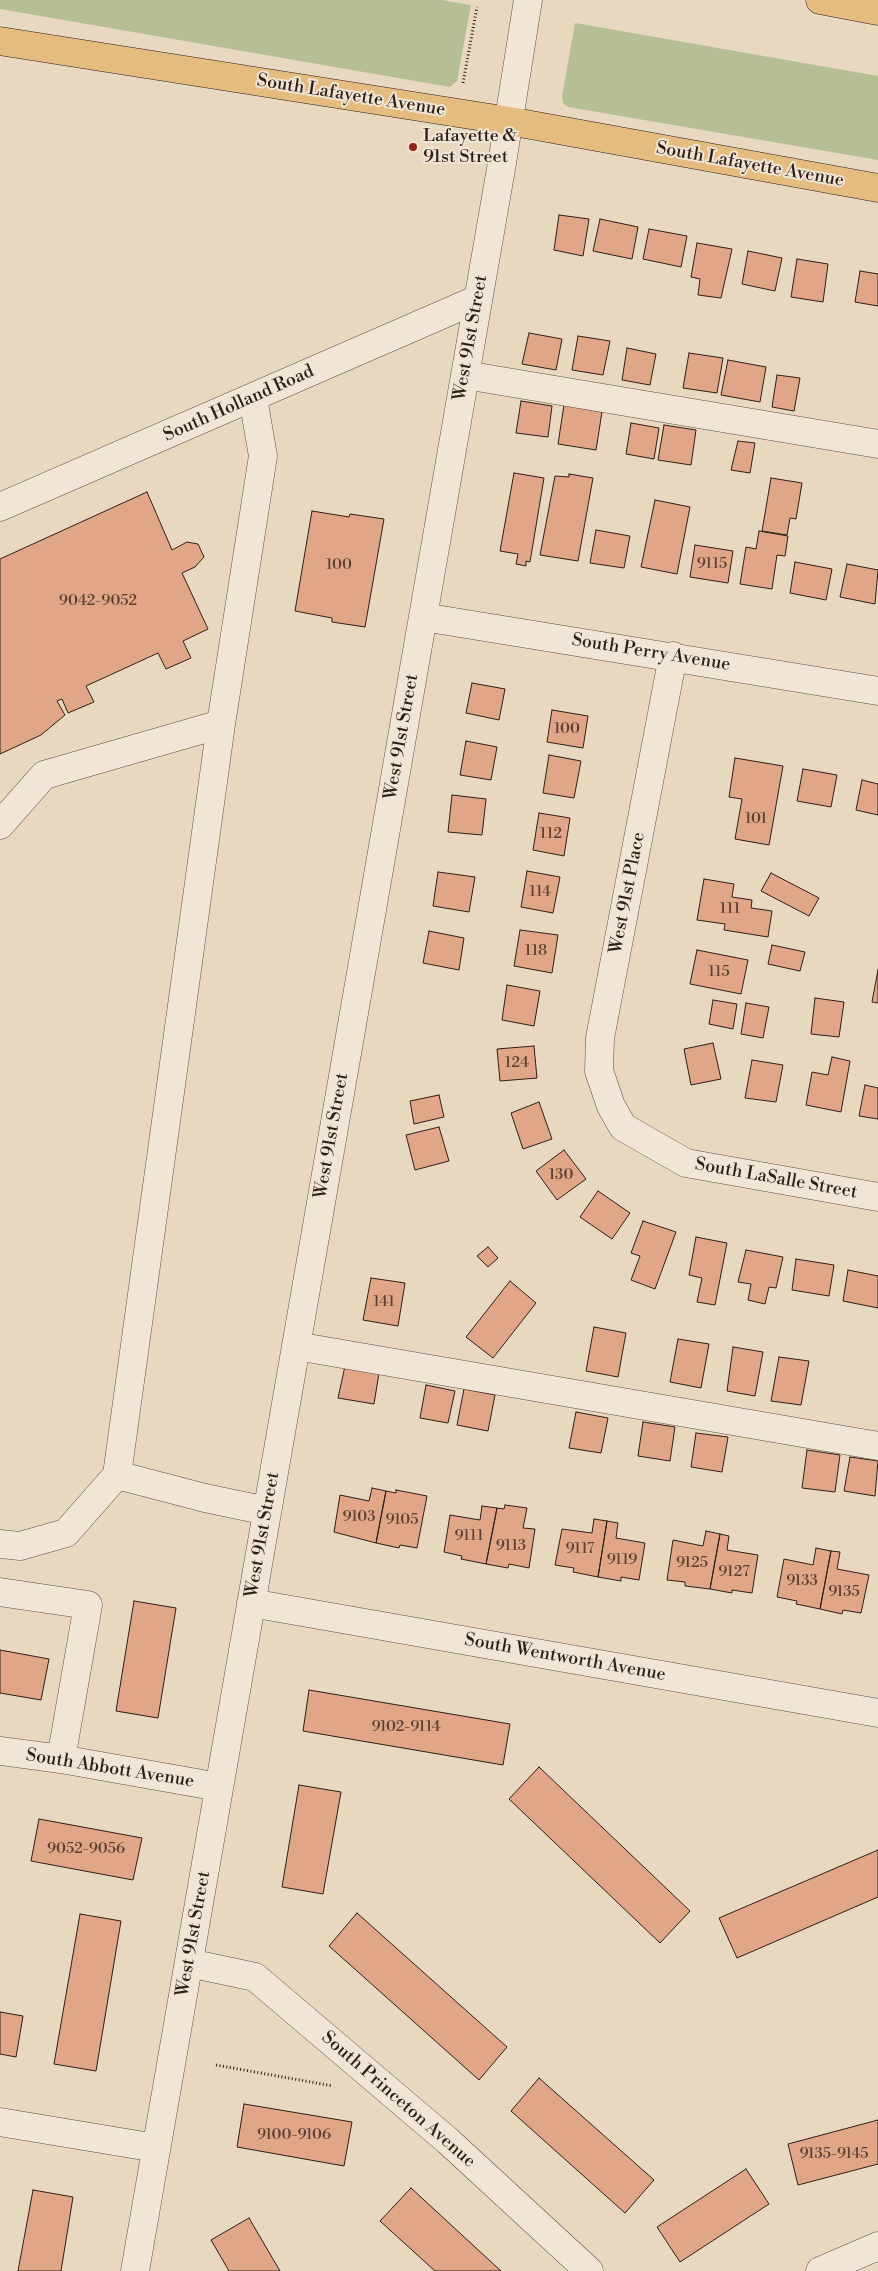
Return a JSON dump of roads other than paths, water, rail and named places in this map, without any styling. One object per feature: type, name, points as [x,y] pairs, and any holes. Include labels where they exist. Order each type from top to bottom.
[{"type":"main road","points":[[820,0],[878,10]]},
{"type":"main road","name":"South Lafayette Avenue","points":[[0,41],[509,121],[878,188]]},
{"type":"street","name":"West 91st Street","points":[[135,2271],[509,121],[526,8]]},
{"type":"street","name":"South Holland Road","points":[[0,508],[478,299]]},
{"type":"street","points":[[465,375],[878,444]]},
{"type":"street","points":[[0,1544],[20,1546],[66,1533],[117,1474],[221,724],[263,456],[253,398]]},
{"type":"street","name":"South Perry Avenue","points":[[423,617],[673,656],[878,691]]},
{"type":"street","name":"West 91st Place","points":[[623,1126],[611,1106],[599,1071],[600,1038],[673,656]]},
{"type":"street","points":[[0,825],[44,775],[221,724]]},
{"type":"street","name":"South LaSalle Street","points":[[623,1126],[686,1163],[878,1197]]},
{"type":"street","points":[[296,1346],[878,1446]]},
{"type":"street","points":[[117,1474],[205,1498],[267,1510]]},
{"type":"street","points":[[0,1592],[88,1605],[61,1759]]},
{"type":"street","name":"South Wentworth Avenue","points":[[251,1604],[878,1713]]},
{"type":"street","name":"South Abbott Avenue","points":[[0,1751],[61,1759],[219,1787]]},
{"type":"street","name":"South Princeton Avenue","points":[[189,1963],[255,1977],[448,2141],[589,2271]]},
{"type":"street","points":[[0,2122],[156,2148]]},
{"type":"street","points":[[820,2271],[878,2246]]},
{"type":"place","name":"Lafayette & 91st Street","points":[[413,147]]}]
